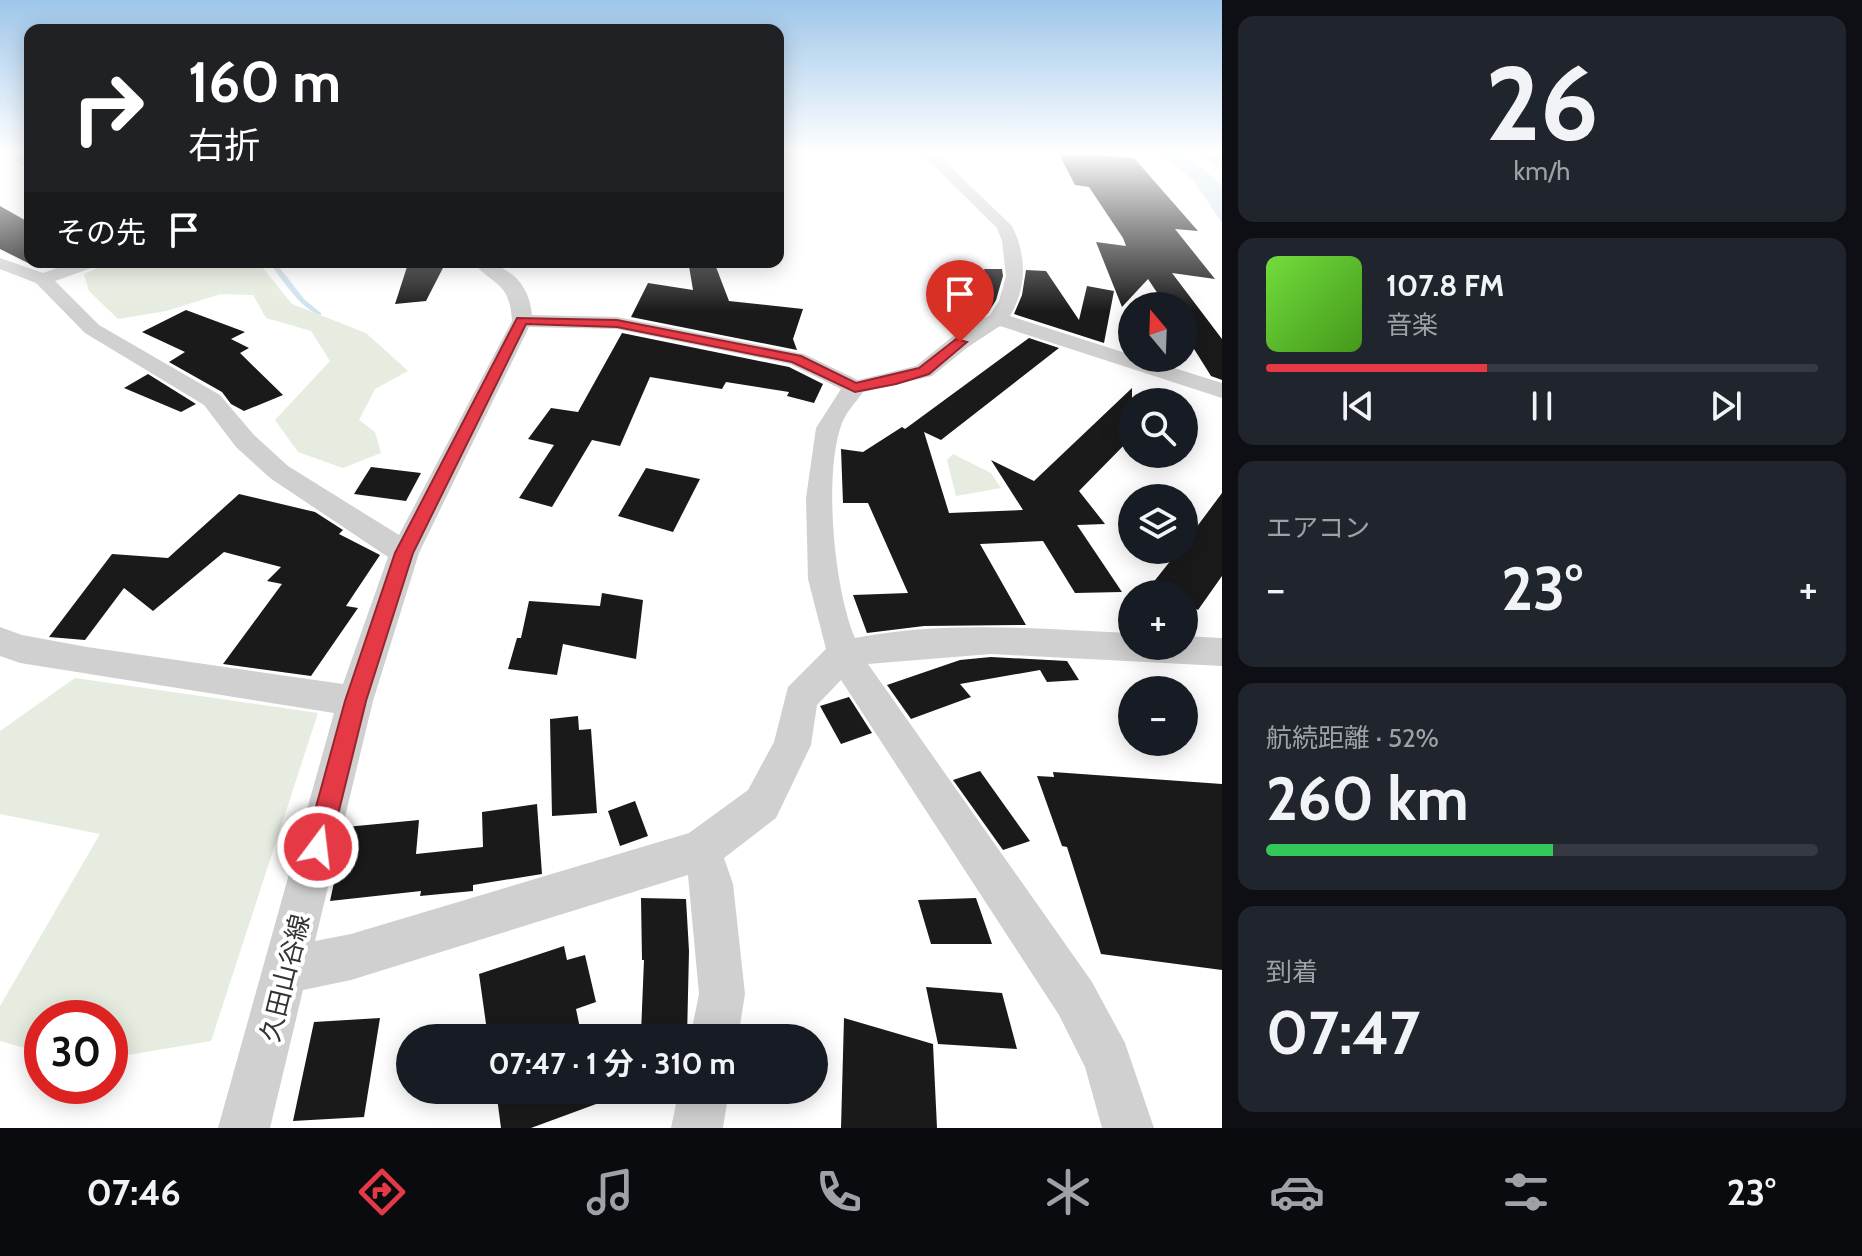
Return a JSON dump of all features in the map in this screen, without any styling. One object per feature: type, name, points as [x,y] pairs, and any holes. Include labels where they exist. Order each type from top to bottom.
[{"type":"street","points":[[489,268],[515,288],[522,302],[522,321],[617,323],[796,359],[855,387],[896,380],[924,371],[960,342],[998,319],[1009,301],[1015,276],[1011,241],[1004,226],[985,206]]},
{"type":"street","points":[[0,263],[43,279],[92,329],[212,400],[245,441],[279,472],[404,553]]},
{"type":"street","points":[[43,279],[70,268]]},
{"type":"street","points":[[998,319],[1222,391]]},
{"type":"street","name":"久田山谷線","points":[[244,1128],[355,701],[404,553],[522,321]]},
{"type":"street","points":[[855,387],[830,422],[818,507],[824,581],[832,622],[843,655],[1060,973],[1092,1029],[1121,1090],[1128,1128]]},
{"type":"street","points":[[287,970],[351,957],[700,850],[762,804],[792,745],[800,698],[843,655],[881,647],[991,640],[1222,652]]},
{"type":"street","points":[[0,641],[20,649],[87,661],[355,701]]},
{"type":"street","points":[[700,850],[712,884],[722,994],[717,1024]]},
{"type":"street","points":[[697,1128],[701,1104]]},
{"type":"shaded area","points":[[96,268],[263,268],[292,304],[366,333],[408,371],[375,389],[359,420],[375,432],[381,453],[343,468],[298,452],[275,420],[330,361],[311,331],[266,318],[253,295],[221,294],[166,311],[118,319],[89,291],[84,274]]},
{"type":"shaded area","points":[[953,454],[991,473],[1001,488],[956,496],[947,460]]},
{"type":"shaded area","points":[[75,678],[318,713],[211,1041],[128,1055],[128,1000],[24,1000],[24,1048],[0,1041],[0,1006],[100,834],[0,814],[0,731]]},
{"type":"water","points":[[1210,206],[1222,206],[1222,223]]},
{"type":"building","points":[[0,206],[24,220],[24,261],[0,249]]},
{"type":"building","points":[[1101,206],[1176,206],[1198,231],[1175,229],[1215,279],[1172,273],[1186,292],[1157,292],[1148,279],[1136,292],[1118,292],[1118,297],[1096,242],[1126,246]]},
{"type":"building","points":[[407,268],[443,268],[426,301],[395,304]]},
{"type":"building","points":[[689,268],[716,268],[729,301],[803,309],[793,339],[797,350],[631,317],[648,283],[693,290]]},
{"type":"building","points":[[984,269],[1002,269],[1003,276],[996,300],[988,313],[952,306],[967,279],[987,282]]},
{"type":"building","points":[[1026,270],[1046,271],[1079,320],[1087,286],[1114,291],[1104,343],[1014,314],[1022,295]]},
{"type":"building","points":[[1198,307],[1222,339],[1222,380],[1211,376],[1198,355]]},
{"type":"building","points":[[186,310],[245,332],[231,339],[249,348],[240,353],[283,395],[244,411],[231,404],[222,392],[169,362],[185,352],[142,332]]},
{"type":"building","points":[[622,333],[789,367],[823,384],[814,403],[787,396],[789,392],[726,382],[722,389],[650,377],[620,446],[592,440],[552,507],[519,498],[554,445],[528,439],[551,408],[578,412]]},
{"type":"building","points":[[1029,338],[1059,348],[941,440],[924,432],[949,513],[1023,510],[991,460],[1034,481],[1118,401],[1118,451],[1079,491],[1105,524],[1077,525],[1118,586],[1118,592],[1075,593],[1043,541],[980,544],[1026,625],[924,626],[867,633],[853,595],[908,593],[868,503],[843,503],[841,449],[863,452],[902,427],[905,429]]},
{"type":"building","points":[[148,374],[196,404],[181,412],[124,388]]},
{"type":"building","points":[[371,467],[421,473],[406,501],[354,494]]},
{"type":"building","points":[[646,468],[700,479],[673,532],[618,516]]},
{"type":"building","points":[[1222,493],[1222,576],[1198,610],[1198,580],[1155,580],[1168,564],[1198,564],[1198,525]]},
{"type":"building","points":[[239,494],[315,512],[343,530],[339,534],[380,555],[346,606],[358,608],[311,676],[223,664],[282,584],[267,581],[281,567],[224,552],[153,611],[124,588],[85,640],[49,637],[112,554],[168,558]]},
{"type":"building","points":[[602,593],[643,600],[636,659],[563,644],[557,675],[508,669],[517,638],[521,638],[529,601],[600,606]]},
{"type":"building","points":[[991,657],[1067,661],[1079,680],[1047,682],[1040,670],[960,684],[971,697],[911,719],[887,685],[960,660]]},
{"type":"building","points":[[849,697],[872,733],[841,744],[820,706]]},
{"type":"building","points":[[578,716],[579,730],[591,729],[597,813],[552,816],[550,719]]},
{"type":"building","points":[[980,771],[1030,841],[1003,850],[953,780]]},
{"type":"building","points":[[1053,772],[1222,784],[1222,970],[1101,954],[1067,847],[1062,846],[1037,776],[1054,777]]},
{"type":"building","points":[[635,801],[648,836],[620,846],[608,811]]},
{"type":"building","points":[[537,804],[542,874],[473,885],[473,891],[420,896],[421,891],[330,901],[346,827],[419,820],[416,854],[483,847],[482,812]]},
{"type":"building","points":[[641,898],[686,899],[689,951],[687,1024],[641,1024]]},
{"type":"building","points":[[976,898],[992,944],[931,944],[918,900]]},
{"type":"building","points":[[564,946],[567,960],[585,955],[596,1002],[576,1009],[579,1024],[486,1024],[479,974]]},
{"type":"building","points":[[926,987],[1002,993],[1017,1049],[938,1044]]},
{"type":"building","points":[[380,1018],[364,1117],[293,1121],[314,1022]]},
{"type":"building","points":[[844,1018],[933,1044],[937,1128],[841,1128]]},
{"type":"building","points":[[498,1104],[596,1104],[531,1128],[501,1128]]},
{"type":"waterway","points":[[277,268],[303,301],[319,314]]},
{"type":"route","points":[[318,847],[355,701],[404,553],[522,321],[617,323],[796,359],[855,387],[896,380],[924,371],[960,342]]}]
